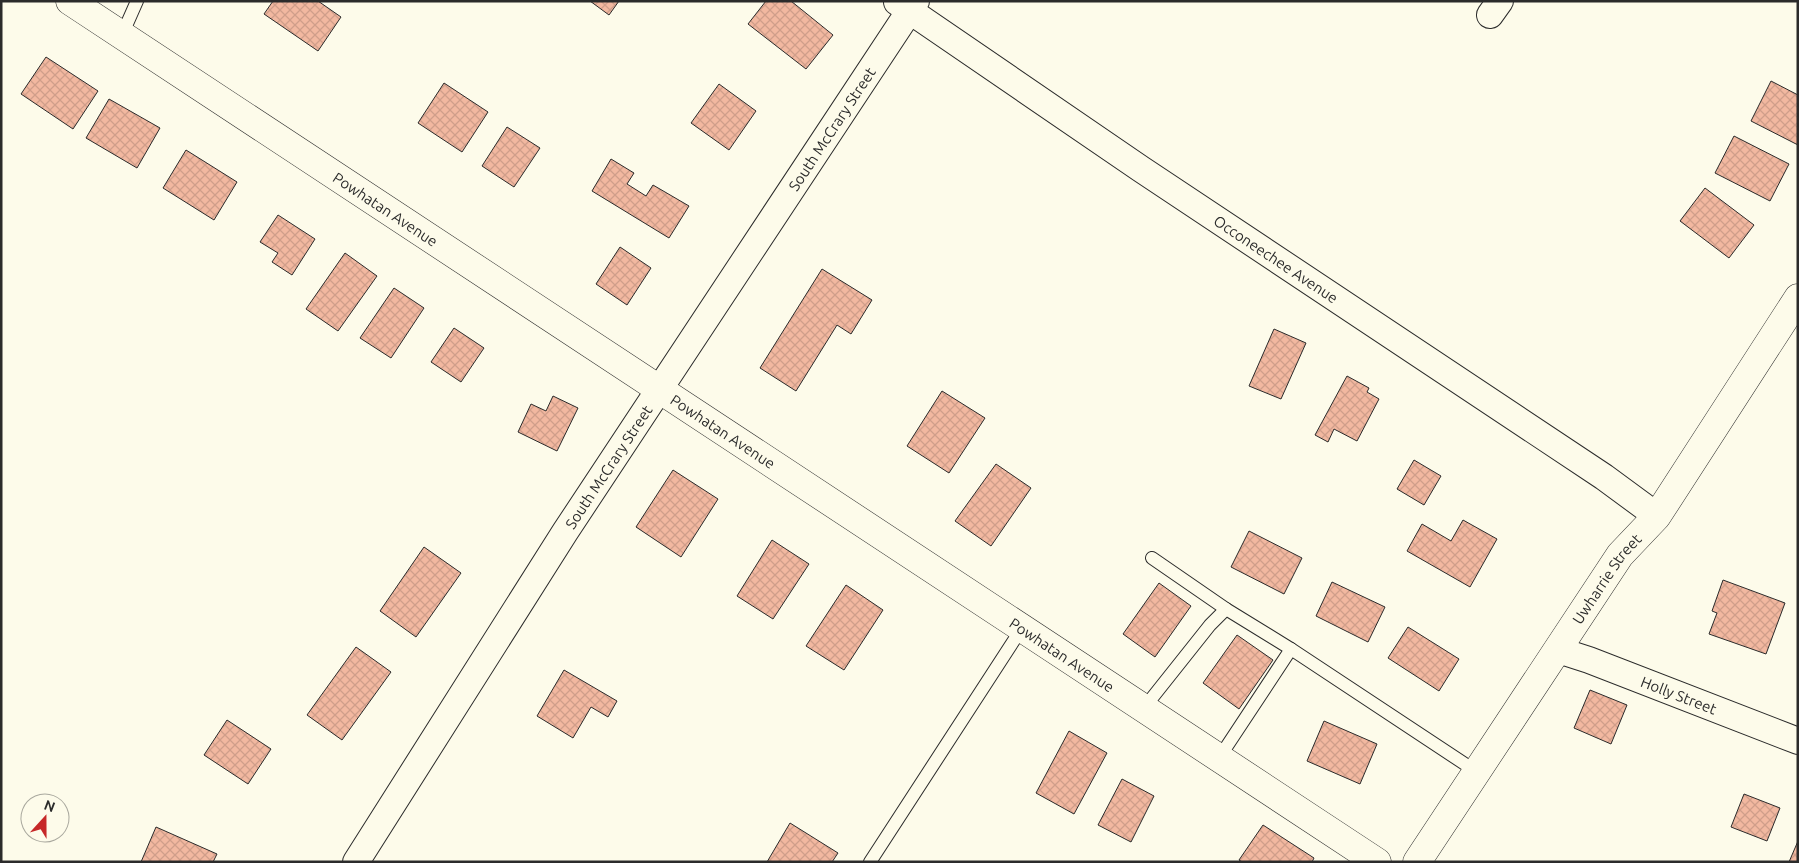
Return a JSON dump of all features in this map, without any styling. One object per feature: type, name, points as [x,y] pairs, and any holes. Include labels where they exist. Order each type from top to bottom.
[{"type":"street","name":"Powhatan Avenue","points":[[70,1],[1377,862]]},
{"type":"street","name":"South McCrary Street","points":[[356,862],[565,532],[661,389],[908,4]]},
{"type":"street","name":"Occoneechee Avenue","points":[[908,4],[1149,174],[1604,477],[1657,516]]},
{"type":"street","name":"Uwharrie Street","points":[[1417,862],[1620,555],[1657,516],[1798,298]]},
{"type":"street","name":"Holly Street","points":[[1558,650],[1589,660],[1798,741]]},
{"type":"lane","points":[[122,36],[137,1]]},
{"type":"lane","points":[[1152,558],[1226,609],[1291,649],[1477,772]]},
{"type":"lane","points":[[1144,708],[1210,625],[1226,609]]},
{"type":"lane","points":[[870,862],[1022,628]]},
{"type":"lane","points":[[1219,758],[1291,649]]},
{"type":"building","points":[[273,1],[318,1],[341,17],[318,51],[264,14]]},
{"type":"building","points":[[590,1],[619,1],[609,15]]},
{"type":"building","points":[[766,1],[791,1],[833,35],[806,69],[748,24]]},
{"type":"building","points":[[46,57],[98,91],[73,129],[21,94]]},
{"type":"building","points":[[1771,81],[1798,95],[1798,145],[1751,121]]},
{"type":"building","points":[[444,83],[488,112],[462,152],[418,123]]},
{"type":"building","points":[[719,84],[756,111],[729,150],[691,123]]},
{"type":"building","points":[[109,99],[160,128],[137,168],[86,138]]},
{"type":"building","points":[[507,127],[540,148],[514,187],[482,166]]},
{"type":"building","points":[[1734,136],[1789,164],[1770,201],[1715,173]]},
{"type":"building","points":[[186,150],[237,182],[214,220],[163,188]]},
{"type":"building","points":[[611,159],[634,173],[627,184],[646,196],[653,185],[689,206],[669,238],[592,191]]},
{"type":"building","points":[[1705,188],[1754,225],[1729,258],[1680,221]]},
{"type":"building","points":[[278,215],[315,239],[292,275],[272,262],[278,253],[260,242]]},
{"type":"building","points":[[620,247],[651,268],[627,305],[596,284]]},
{"type":"building","points":[[345,253],[377,276],[338,331],[306,309]]},
{"type":"building","points":[[822,269],[872,300],[851,334],[837,325],[796,391],[760,368]]},
{"type":"building","points":[[394,288],[424,308],[391,358],[360,338]]},
{"type":"building","points":[[454,328],[484,348],[461,382],[431,362]]},
{"type":"building","points":[[1274,329],[1306,343],[1281,399],[1249,386]]},
{"type":"building","points":[[1347,376],[1369,388],[1367,392],[1379,399],[1357,441],[1334,429],[1328,442],[1315,435]]},
{"type":"building","points":[[942,391],[985,418],[949,473],[907,446]]},
{"type":"building","points":[[553,396],[578,408],[557,451],[518,432],[531,404],[546,411]]},
{"type":"building","points":[[1414,460],[1441,476],[1424,505],[1397,489]]},
{"type":"building","points":[[996,464],[1031,488],[991,546],[955,521]]},
{"type":"building","points":[[673,470],[718,499],[681,557],[636,527]]},
{"type":"building","points":[[1463,520],[1497,539],[1470,587],[1407,551],[1422,524],[1451,541]]},
{"type":"building","points":[[1249,531],[1302,558],[1284,594],[1231,567]]},
{"type":"building","points":[[772,540],[809,564],[773,619],[737,596]]},
{"type":"building","points":[[424,547],[461,573],[416,637],[380,611]]},
{"type":"building","points":[[1723,580],[1785,603],[1766,654],[1709,634],[1717,613],[1712,611]]},
{"type":"building","points":[[1332,582],[1385,607],[1368,642],[1316,616]]},
{"type":"building","points":[[1159,583],[1191,606],[1155,657],[1123,634]]},
{"type":"building","points":[[846,585],[883,610],[844,670],[806,646]]},
{"type":"building","points":[[1408,627],[1459,659],[1439,691],[1388,658]]},
{"type":"building","points":[[1237,635],[1273,660],[1239,709],[1203,683]]},
{"type":"building","points":[[356,647],[391,672],[342,740],[307,715]]},
{"type":"building","points":[[564,670],[617,701],[608,717],[591,707],[573,738],[537,716]]},
{"type":"building","points":[[1590,690],[1627,705],[1611,744],[1574,728]]},
{"type":"building","points":[[227,720],[271,749],[248,784],[204,755]]},
{"type":"building","points":[[1324,721],[1377,744],[1360,784],[1307,761]]},
{"type":"building","points":[[1069,731],[1107,753],[1074,814],[1036,793]]},
{"type":"building","points":[[1122,779],[1154,796],[1131,842],[1098,825]]},
{"type":"building","points":[[1744,794],[1780,808],[1767,841],[1731,827]]},
{"type":"building","points":[[790,823],[838,853],[832,862],[767,862]]},
{"type":"building","points":[[1263,825],[1314,858],[1312,862],[1242,862],[1239,860]]},
{"type":"building","points":[[156,827],[217,854],[213,862],[141,862]]},
{"type":"building","points":[[1798,841],[1798,862],[1789,862]]}]
